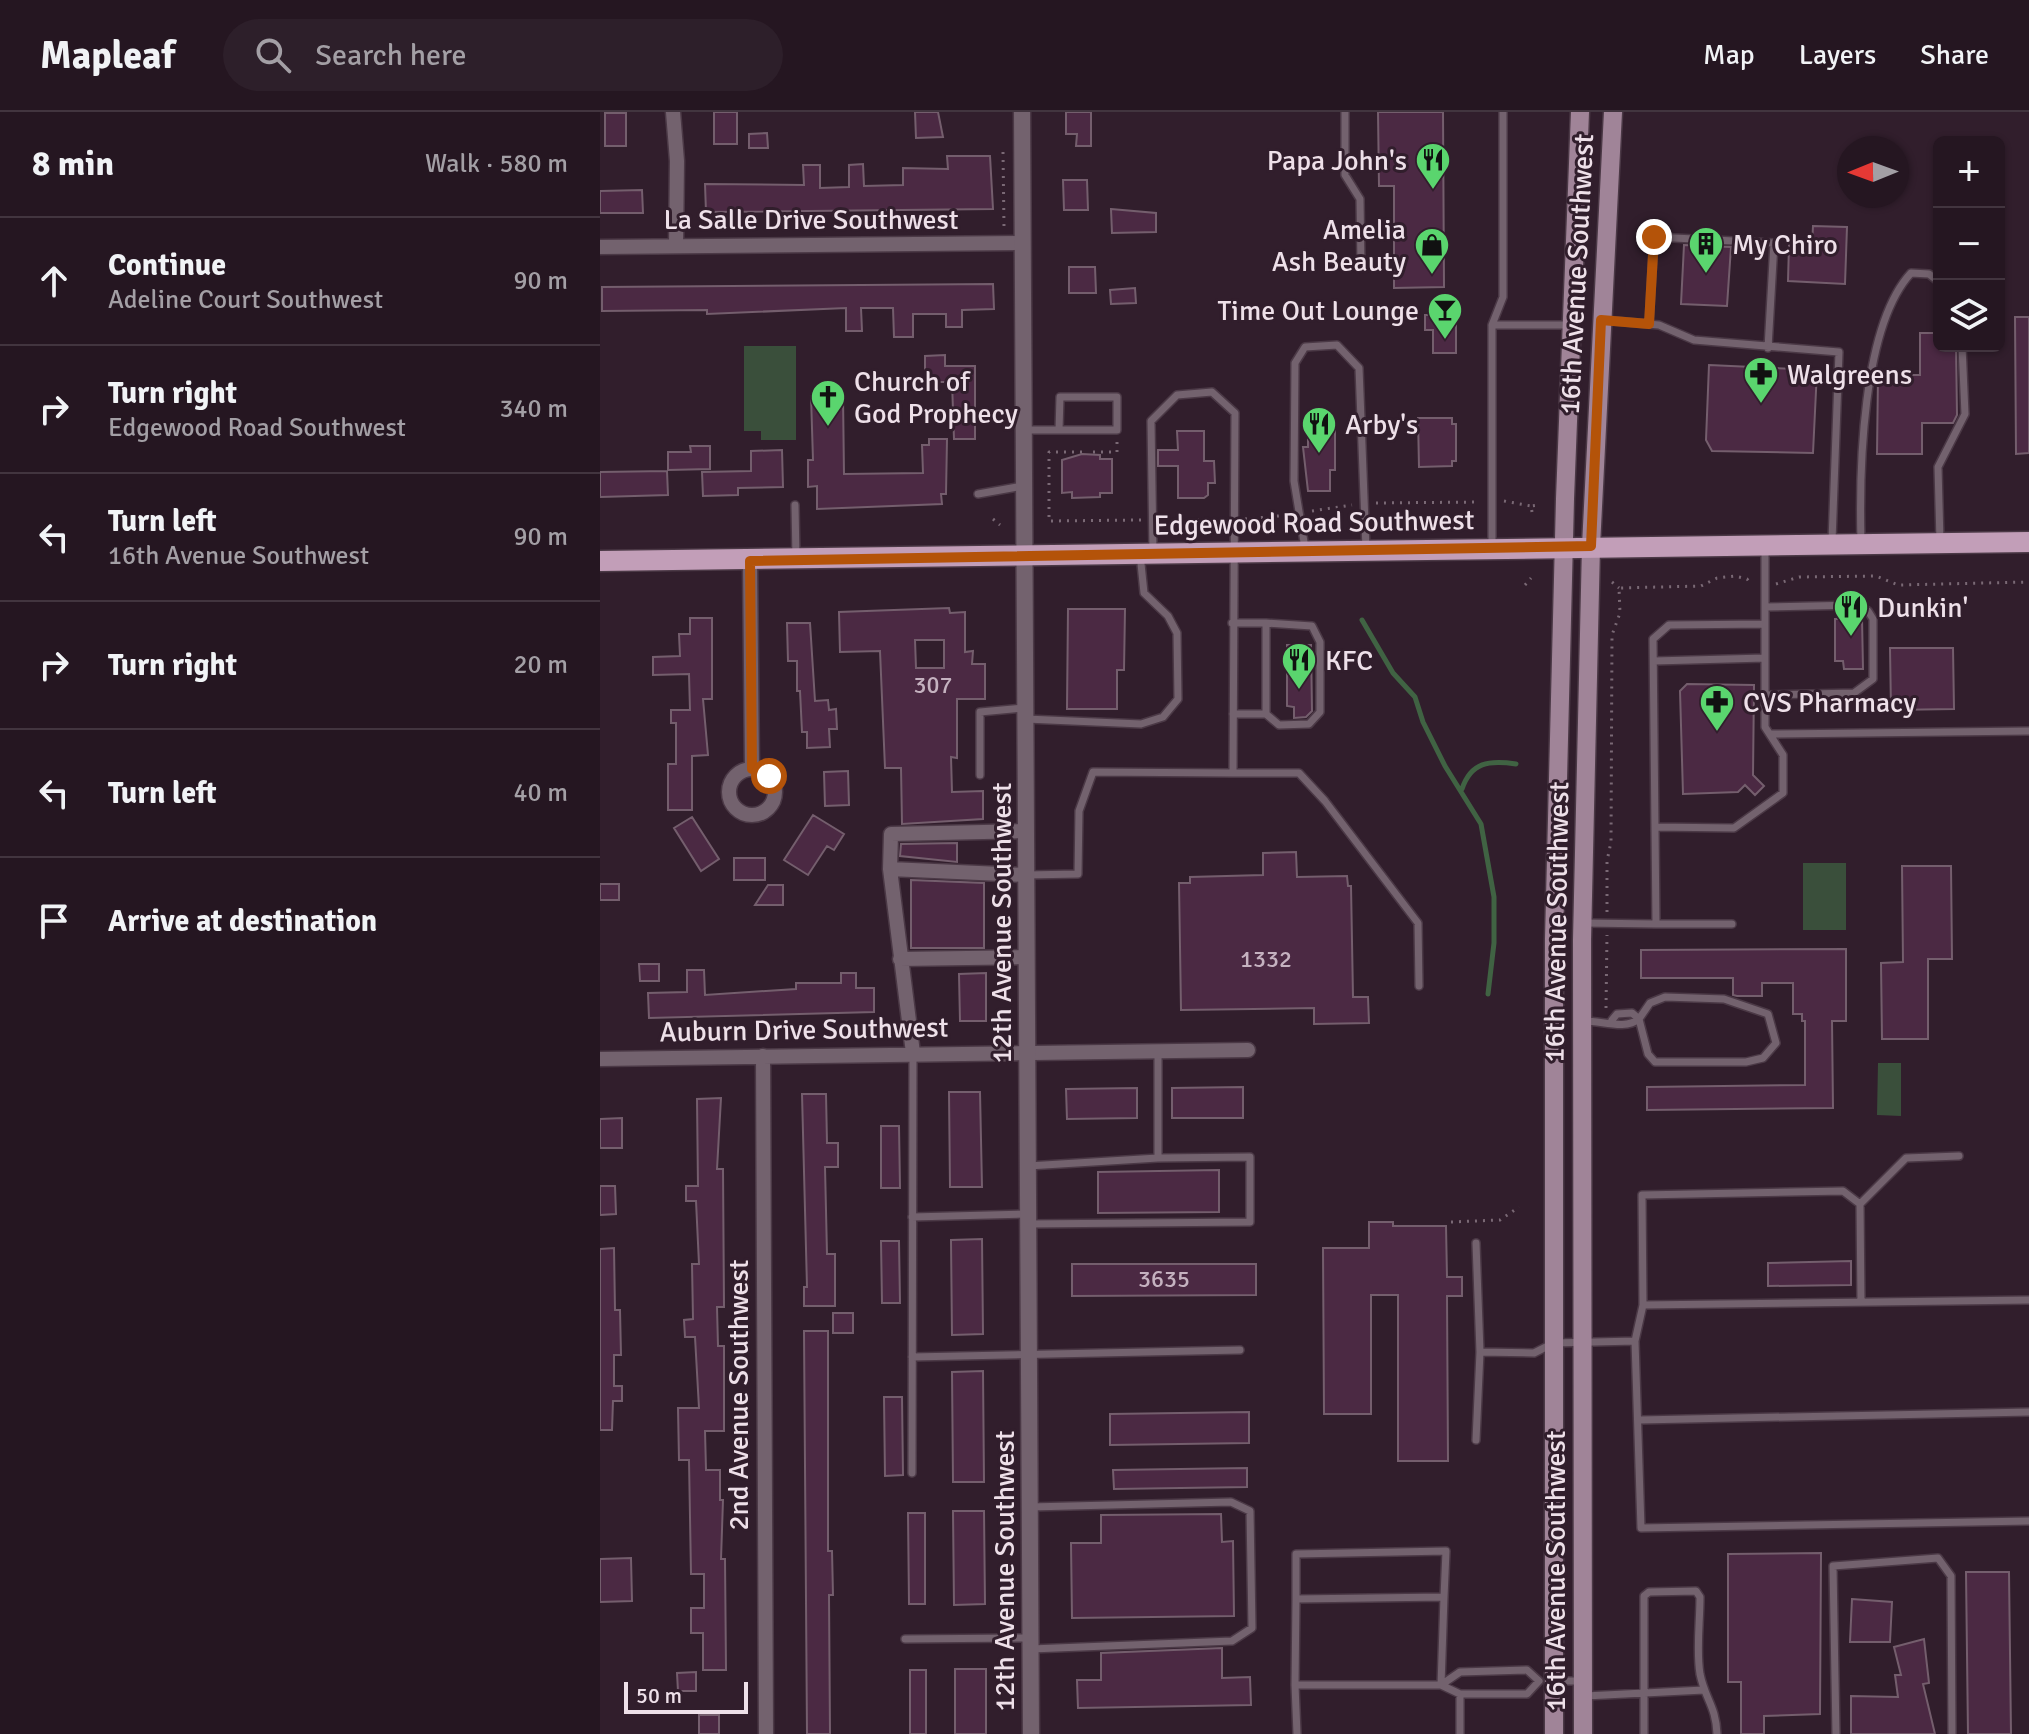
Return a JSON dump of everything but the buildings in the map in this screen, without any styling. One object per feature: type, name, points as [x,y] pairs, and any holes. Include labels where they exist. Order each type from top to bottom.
[{"type":"main road","name":"16th Avenue Southwest","points":[[1554,1734],[1546,1681],[1554,1343],[1554,939],[1580,112]]},
{"type":"main road","name":"16th Avenue Southwest","points":[[1583,1734],[1583,923],[1591,546],[1613,112]]},
{"type":"main road","name":"Edgewood Road Southwest","points":[[600,561],[2029,542]]},
{"type":"street","points":[[673,112],[677,161],[676,246]]},
{"type":"street","name":"12th Avenue Southwest","points":[[1022,112],[1031,1734]]},
{"type":"street","name":"La Salle Drive Southwest","points":[[600,247],[1023,243]]},
{"type":"street","points":[[750,561],[752,769]]},
{"type":"street","points":[[913,1053],[890,869],[891,834],[1026,831]]},
{"type":"street","points":[[890,869],[1026,875]]},
{"type":"street","points":[[900,959],[1027,957]]},
{"type":"street","name":"Auburn Drive Southwest","points":[[600,1059],[1248,1050]]},
{"type":"street","name":"2nd Avenue Southwest","points":[[763,1056],[766,1734]]},
{"type":"lane","points":[[1345,112],[1345,175],[1360,199],[1361,265]]},
{"type":"lane","points":[[1492,547],[1492,325],[1503,297],[1503,112]]},
{"type":"lane","points":[[1649,324],[1654,237],[1774,243],[1768,348]]},
{"type":"lane","points":[[1861,544],[1860,502],[1871,366],[1897,288],[1911,273],[1929,274],[1936,280]]},
{"type":"lane","points":[[1601,320],[1649,324],[1694,340],[1839,352],[1832,544]]},
{"type":"lane","points":[[1492,325],[1571,325]]},
{"type":"lane","points":[[1305,550],[1294,481],[1295,363],[1305,347],[1337,345],[1359,368],[1366,549]]},
{"type":"lane","points":[[1940,543],[1938,467],[1965,414],[1962,352]]},
{"type":"lane","points":[[980,775],[980,712],[1026,713],[1141,724],[1163,717],[1178,699],[1177,633],[1168,616],[1144,593],[1146,552],[1152,520],[1151,421],[1177,395],[1212,392],[1235,413],[1232,519],[1233,773]]},
{"type":"lane","points":[[1024,430],[1059,430],[1117,430],[1117,397],[1060,397],[1059,430]]},
{"type":"lane","points":[[978,494],[1024,485]]},
{"type":"lane","points":[[795,505],[796,560]]},
{"type":"lane","points":[[1655,827],[1734,828],[1783,793],[1783,755],[1765,727],[1765,544]]},
{"type":"lane","points":[[1765,607],[1857,605],[1868,611],[1873,619],[1873,679],[1854,693],[1765,695]]},
{"type":"lane","points":[[1232,623],[1312,626],[1320,642],[1320,712],[1309,724],[1279,725],[1266,714],[1233,714]]},
{"type":"lane","points":[[1266,623],[1266,714]]},
{"type":"lane","points":[[1656,924],[1653,639],[1669,625],[1765,624]]},
{"type":"lane","points":[[1654,661],[1765,658]]},
{"type":"lane","points":[[1770,734],[2029,731]]},
{"type":"lane","points":[[1026,875],[1078,874],[1079,811],[1093,772],[1299,773],[1325,801],[1418,923],[1419,986]]},
{"type":"lane","points":[[1583,923],[1732,924]]},
{"type":"lane","points":[[1583,1021],[1609,1020],[1619,1025],[1632,1024],[1656,999],[1724,999],[1768,1014],[1776,1043],[1763,1058],[1746,1062],[1663,1064],[1648,1054],[1639,1019]]},
{"type":"lane","points":[[1158,1050],[1158,1158]]},
{"type":"lane","points":[[912,1473],[913,1053]]},
{"type":"lane","points":[[1861,1302],[1860,1204],[1906,1158],[1959,1156]]},
{"type":"lane","points":[[912,1217],[1250,1222],[1250,1157],[1158,1158],[1028,1166]]},
{"type":"lane","points":[[1860,1204],[1843,1191],[1642,1195],[1643,1305],[1635,1341],[1640,1420],[1641,1528],[2029,1521]]},
{"type":"lane","points":[[1476,1243],[1480,1352],[1476,1440]]},
{"type":"lane","points":[[1643,1305],[2029,1300]]},
{"type":"lane","points":[[1480,1352],[1534,1353],[1554,1343],[1635,1341]]},
{"type":"lane","points":[[912,1357],[1240,1350]]},
{"type":"lane","points":[[1640,1420],[2029,1412]]},
{"type":"lane","points":[[905,1639],[1030,1643],[1232,1641],[1252,1628],[1250,1511],[1231,1502],[1030,1507]]},
{"type":"lane","points":[[1297,1734],[1296,1554],[1446,1551],[1441,1685]]},
{"type":"lane","points":[[1836,1734],[1833,1566],[1938,1558],[1951,1576],[1952,1734]]},
{"type":"lane","points":[[1644,1734],[1644,1596],[1649,1592],[1696,1591],[1700,1597],[1699,1669],[1704,1690],[1716,1710],[1717,1734]]},
{"type":"lane","points":[[1296,1599],[1444,1597]]},
{"type":"lane","points":[[1441,1685],[1460,1672],[1527,1670],[1546,1681],[1583,1688],[1643,1694],[1704,1690]]},
{"type":"lane","points":[[1295,1685],[1441,1685],[1460,1694],[1527,1694],[1546,1681]]},
{"type":"lane","points":[[1460,1694],[1460,1734]]},
{"type":"path","points":[[1003,152],[1005,235]]},
{"type":"path","points":[[1093,452],[1117,452],[1117,430]]},
{"type":"path","points":[[1082,452],[1049,452],[1049,521],[1232,519],[1365,504],[1492,502],[1539,505]]},
{"type":"path","points":[[1531,506],[1532,512]]},
{"type":"path","points":[[993,519],[1000,525]]},
{"type":"path","points":[[1612,582],[1619,588],[1701,586],[1717,578],[1735,576],[1747,579],[1750,585],[1765,585],[1781,584],[1799,577],[1876,576],[1898,585],[2029,582]]},
{"type":"path","points":[[1525,585],[1531,578]]},
{"type":"path","points":[[1609,1020],[1607,861],[1611,842],[1612,635],[1620,613],[1619,588]]},
{"type":"path","points":[[1451,1222],[1500,1220],[1519,1207]]},
{"type":"green space","points":[[744,346],[796,346],[796,440],[761,440],[761,431],[744,431]]},
{"type":"green space","points":[[1803,863],[1846,863],[1846,930],[1803,930]]},
{"type":"green space","points":[[1878,1063],[1901,1063],[1901,1116],[1877,1115]]},
{"type":"waterway","points":[[1362,620],[1393,673],[1415,697],[1423,722],[1445,766],[1481,824],[1494,897],[1494,943],[1488,994]]},
{"type":"waterway","points":[[1462,789],[1470,773],[1482,765],[1497,762],[1516,764]]},
{"type":"place","name":"Papa John's","points":[[1433,191]]},
{"type":"place","name":"My Chiro","points":[[1706,275]]},
{"type":"place","name":"Amelia Ash Beauty","points":[[1432,276]]},
{"type":"place","name":"Time Out Lounge","points":[[1445,341]]},
{"type":"place","name":"Walgreens","points":[[1761,405]]},
{"type":"place","name":"Church of God Prophecy","points":[[828,428]]},
{"type":"place","name":"Arby's","points":[[1319,455]]},
{"type":"place","name":"Dunkin'","points":[[1851,638]]},
{"type":"place","name":"KFC","points":[[1299,691]]},
{"type":"place","name":"CVS Pharmacy","points":[[1717,733]]},
{"type":"route","points":[[769,776],[752,769],[750,561],[1591,546],[1601,320],[1649,324],[1654,237]]}]
